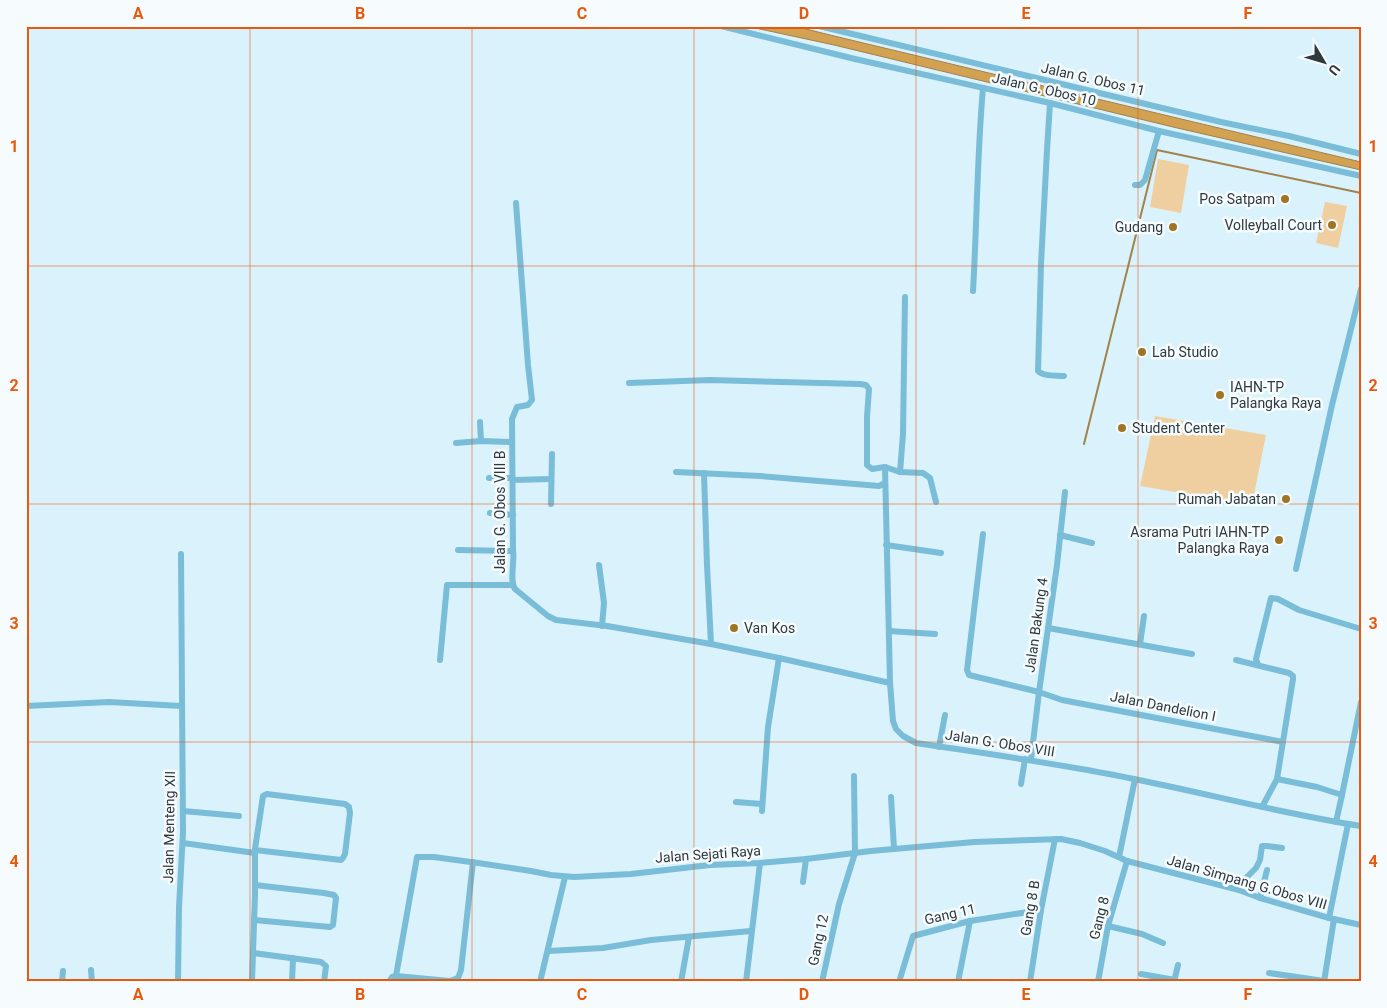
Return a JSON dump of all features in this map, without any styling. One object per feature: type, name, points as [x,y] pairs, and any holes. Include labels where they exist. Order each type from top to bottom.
[{"type":"street","name":"Jalan G. Obos 10","points":[[721,26],[1050,103],[1159,131],[1361,176]]},
{"type":"street","name":"Jalan G. Obos 11","points":[[819,26],[1361,154]]},
{"type":"street","points":[[973,291],[979,133],[983,88]]},
{"type":"street","points":[[1050,103],[1042,244],[1038,371],[1040,374],[1045,375],[1064,376]]},
{"type":"street","points":[[1134,185],[1140,185],[1145,180],[1159,131]]},
{"type":"street","name":"Jalan G. Obos VIII B","points":[[516,203],[532,400],[528,405],[517,408],[512,419],[514,560],[512,585],[519,593],[556,620],[711,644],[890,683]]},
{"type":"street","points":[[1296,569],[1332,405],[1361,289]]},
{"type":"street","points":[[900,472],[903,434],[905,296]]},
{"type":"street","points":[[629,383],[710,380],[864,384],[869,390],[866,463],[868,468],[872,470],[885,467],[900,472],[923,473],[930,478],[936,502]]},
{"type":"street","points":[[480,422],[481,441]]},
{"type":"street","points":[[456,443],[481,441],[512,442]]},
{"type":"street","points":[[551,504],[552,454]]},
{"type":"street","name":"Jalan G. Obos VIII","points":[[885,467],[890,683],[893,721],[896,729],[902,736],[912,741],[1135,779],[1262,807],[1361,826]]},
{"type":"street","points":[[676,472],[760,476],[879,486],[885,483]]},
{"type":"street","points":[[704,473],[711,644]]},
{"type":"street","points":[[489,478],[552,480]]},
{"type":"street","name":"Jalan Bakung 4","points":[[1021,784],[1028,760],[1039,692],[1065,492]]},
{"type":"street","points":[[490,513],[513,515]]},
{"type":"street","name":"Jalan Dandelion I","points":[[983,534],[967,672],[969,675],[1039,692],[1062,700],[1283,742]]},
{"type":"street","points":[[1060,534],[1092,543]]},
{"type":"street","points":[[886,545],[941,553]]},
{"type":"street","points":[[458,550],[513,551]]},
{"type":"street","name":"Jalan Menteng XII","points":[[178,982],[179,907],[183,843],[181,554]]},
{"type":"street","points":[[599,566],[604,603],[602,626]]},
{"type":"street","points":[[440,660],[447,585],[512,585]]},
{"type":"street","points":[[1258,665],[1256,659],[1271,598],[1278,599],[1293,608],[1361,629]]},
{"type":"street","points":[[1142,644],[1144,616]]},
{"type":"street","points":[[1048,628],[1192,654]]},
{"type":"street","points":[[889,631],[935,634]]},
{"type":"street","points":[[736,802],[762,808],[768,727],[779,658]]},
{"type":"street","points":[[1236,660],[1289,673],[1293,676],[1277,779],[1262,807]]},
{"type":"street","points":[[26,706],[109,702],[182,706]]},
{"type":"street","points":[[1336,822],[1361,702]]},
{"type":"street","points":[[939,746],[945,715]]},
{"type":"street","name":"Gang 12","points":[[822,982],[839,904],[855,853],[854,776]]},
{"type":"street","points":[[1119,857],[1135,779]]},
{"type":"street","points":[[1277,779],[1317,787],[1342,795]]},
{"type":"street","points":[[183,843],[255,852],[341,860],[344,857],[350,813],[349,807],[345,804],[265,794],[263,796],[255,852],[252,982]]},
{"type":"street","points":[[891,797],[894,848]]},
{"type":"street","points":[[183,811],[239,816]]},
{"type":"street","points":[[1270,973],[1324,982],[1332,919],[1348,824]]},
{"type":"street","name":"Jalan Sejati Raya","points":[[396,976],[417,857],[434,857],[473,862],[565,877],[618,875],[710,865],[806,859],[894,848],[974,842],[1056,839],[1080,843],[1119,857]]},
{"type":"street","name":"Gang 8 B","points":[[1030,982],[1041,910],[1056,839]]},
{"type":"street","points":[[1239,890],[1244,880],[1256,868],[1260,860],[1262,846],[1282,848]]},
{"type":"street","name":"Jalan Simpang G.Obos VIII","points":[[1119,857],[1127,861],[1239,890],[1332,919],[1361,924]]},
{"type":"street","points":[[802,882],[806,859]]},
{"type":"street","name":"Gang 8","points":[[1098,982],[1108,926],[1127,861]]},
{"type":"street","points":[[389,982],[392,977],[396,976],[450,981],[458,978],[462,970],[473,862]]},
{"type":"street","points":[[746,982],[760,863]]},
{"type":"street","points":[[1260,898],[1267,870]]},
{"type":"street","points":[[540,982],[565,877]]},
{"type":"street","points":[[254,920],[330,927],[334,922],[336,898],[334,895],[324,893],[255,885]]},
{"type":"street","name":"Gang 11","points":[[899,982],[913,936],[970,921],[1041,910]]},
{"type":"street","points":[[958,982],[970,921]]},
{"type":"street","points":[[1108,926],[1142,934],[1163,943]]},
{"type":"street","points":[[548,951],[603,948],[651,940],[752,931]]},
{"type":"street","points":[[681,982],[689,937]]},
{"type":"street","points":[[253,953],[324,963],[326,966],[324,982]]},
{"type":"street","points":[[292,982],[293,958]]},
{"type":"street","points":[[1140,974],[1175,981],[1178,965]]},
{"type":"street","points":[[91,970],[92,982]]},
{"type":"street","points":[[62,982],[63,971]]},
{"type":"shaded area","points":[[746,26],[794,26],[1361,162],[1361,170],[1173,127],[834,45]]},
{"type":"shaded area","points":[[1158,159],[1189,165],[1181,213],[1150,207]]},
{"type":"shaded area","name":"Volleyball Court","points":[[1325,202],[1347,206],[1338,248],[1316,243]]},
{"type":"shaded area","points":[[1155,416],[1266,435],[1252,505],[1140,486]]},
{"type":"waterway","points":[[1084,444],[1157,150],[1361,193]]},
{"type":"place","name":"Pos Satpam","points":[[1285,199]]},
{"type":"place","name":"Volleyball Court","points":[[1332,225]]},
{"type":"place","name":"Gudang","points":[[1173,227]]},
{"type":"place","name":"Lab Studio","points":[[1142,352]]},
{"type":"place","name":"IAHN-TP Palangka Raya","points":[[1220,395]]},
{"type":"place","name":"Student Center","points":[[1122,428]]},
{"type":"place","name":"Rumah Jabatan","points":[[1286,499]]},
{"type":"place","name":"Asrama Putri IAHN-TP Palangka Raya","points":[[1279,540]]},
{"type":"place","name":"Van Kos","points":[[734,628]]}]
